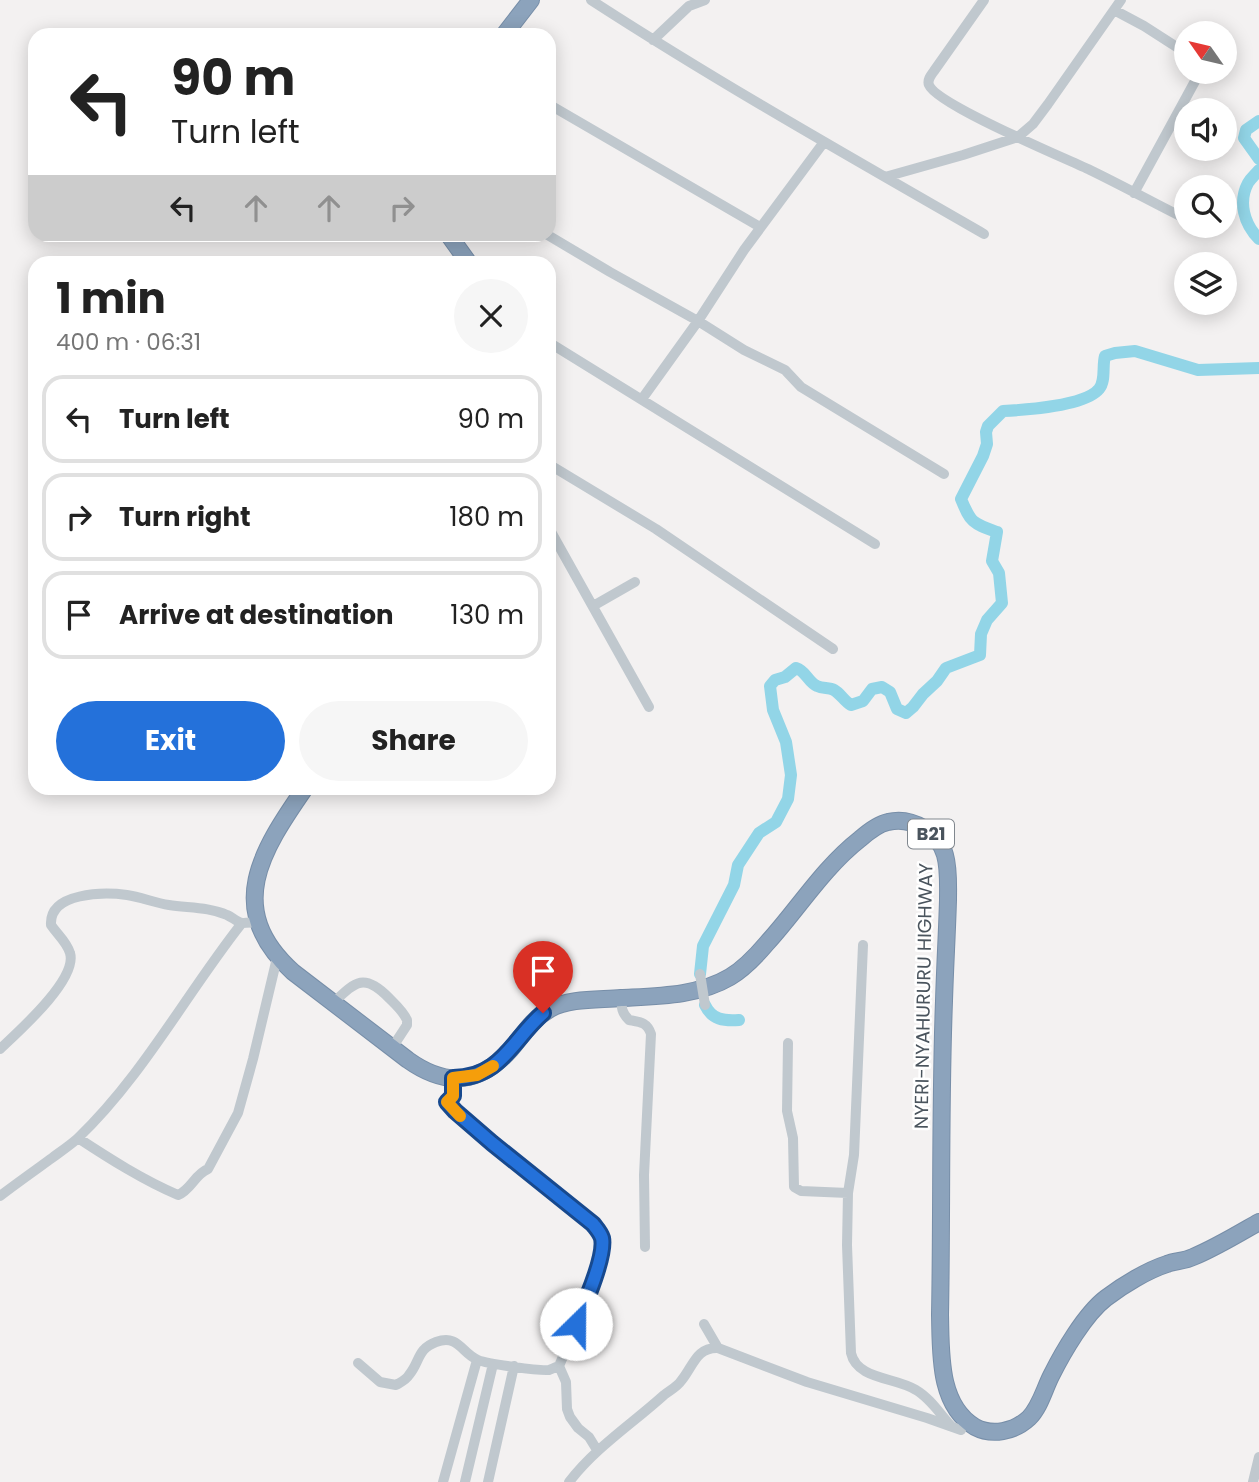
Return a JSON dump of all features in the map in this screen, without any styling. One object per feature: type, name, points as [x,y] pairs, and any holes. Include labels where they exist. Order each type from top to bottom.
[{"type":"highway","points":[[509,28],[531,0]]},
{"type":"highway","points":[[300,795],[269,843],[260,867],[250,923],[263,936],[277,958],[332,1003],[419,1068],[438,1077],[453,1078]]},
{"type":"highway","name":"NYERI-NYAHURURU HIGHWAY","points":[[453,1078],[477,1075],[491,1067],[536,1020],[553,1007],[577,1001],[677,994],[716,985],[732,976],[749,964],[844,851],[886,822],[906,821],[928,831],[938,840],[945,854],[948,893],[940,1315],[942,1356],[948,1391],[953,1406],[967,1422],[985,1432],[999,1432],[1009,1430],[1027,1420],[1038,1405],[1050,1378],[1076,1334],[1104,1299],[1166,1264],[1191,1258],[1259,1222]]},
{"type":"street","points":[[592,0],[653,40],[984,234]]},
{"type":"street","points":[[653,40],[689,6],[705,0]]},
{"type":"street","points":[[985,0],[934,71],[928,83],[930,87],[950,103],[979,119],[1174,213]]},
{"type":"street","points":[[886,177],[1018,137],[1033,124],[1121,0]]},
{"type":"street","points":[[1114,10],[1174,45]]},
{"type":"street","points":[[1134,192],[1193,84]]},
{"type":"street","points":[[556,108],[760,227]]},
{"type":"street","points":[[642,399],[760,227],[824,142]]},
{"type":"street","points":[[556,240],[744,350],[785,370],[802,387],[944,474]]},
{"type":"street","points":[[556,348],[875,544]]},
{"type":"street","points":[[556,469],[656,529],[832,649]]},
{"type":"street","points":[[556,541],[649,707]]},
{"type":"street","points":[[556,547],[565,557]]},
{"type":"street","points":[[593,606],[635,582]]},
{"type":"street","points":[[0,1049],[56,992],[68,973],[70,952],[51,925],[51,916],[61,904],[84,895],[127,895],[214,911],[250,923],[213,960],[174,1020],[102,1114],[78,1138],[0,1196]]},
{"type":"street","points":[[569,1482],[597,1450],[680,1383],[699,1353],[709,1348],[718,1348],[807,1382],[956,1428],[918,1391],[861,1369],[851,1353],[848,1194],[854,1156],[863,945]]},
{"type":"street","points":[[78,1138],[158,1186],[178,1195],[185,1192],[200,1172],[208,1169],[238,1112],[277,958]]},
{"type":"street","points":[[700,974],[705,1005]]},
{"type":"street","points":[[332,1003],[345,991],[362,982],[369,982],[404,1013],[407,1020],[407,1025],[392,1048]]},
{"type":"street","points":[[622,998],[621,1008],[625,1016],[629,1020],[643,1022],[651,1034],[644,1175],[645,1247]]},
{"type":"street","points":[[788,1043],[788,1111],[793,1138],[794,1187],[801,1191],[848,1194]]},
{"type":"street","points":[[453,1078],[453,1096],[447,1102],[455,1111],[593,1224],[601,1236],[602,1247],[596,1274],[559,1366],[566,1382],[570,1417],[597,1450]]},
{"type":"street","points":[[704,1324],[718,1348]]},
{"type":"street","points":[[358,1363],[380,1382],[396,1385],[407,1378],[425,1348],[444,1340],[458,1344],[477,1360],[493,1364],[547,1370],[559,1366]]},
{"type":"street","points":[[443,1482],[477,1360]]},
{"type":"street","points":[[465,1482],[493,1364]]},
{"type":"street","points":[[488,1482],[514,1366]]},
{"type":"street","points":[[1253,1482],[1259,1457]]},
{"type":"waterway","points":[[1259,121],[1246,130],[1244,138],[1259,159]]},
{"type":"waterway","points":[[1259,170],[1248,183],[1243,198],[1246,220],[1259,239]]},
{"type":"waterway","points":[[700,974],[703,946],[734,885],[738,865],[759,833],[776,822],[788,799],[791,775],[786,742],[773,710],[770,686],[775,680],[785,677],[796,668],[814,684],[834,690],[851,705],[863,701],[872,689],[882,687],[890,692],[897,709],[906,713],[946,668],[980,655],[981,634],[987,620],[1002,603],[999,573],[992,561],[997,532],[973,521],[961,499],[983,456],[988,426],[1003,411],[1054,406],[1092,395],[1102,382],[1105,356],[1115,353],[1135,351],[1198,370],[1259,368]]},
{"type":"waterway","points":[[705,1005],[711,1014],[719,1018],[739,1020]]},
{"type":"slow traffic","points":[[460,1116],[447,1102],[453,1096],[453,1078],[477,1075],[493,1066]]},
{"type":"route","points":[[543,1013],[491,1067],[477,1075],[453,1078],[453,1096],[447,1102],[492,1143],[593,1224],[600,1233],[602,1247],[596,1274],[576,1324]]}]
